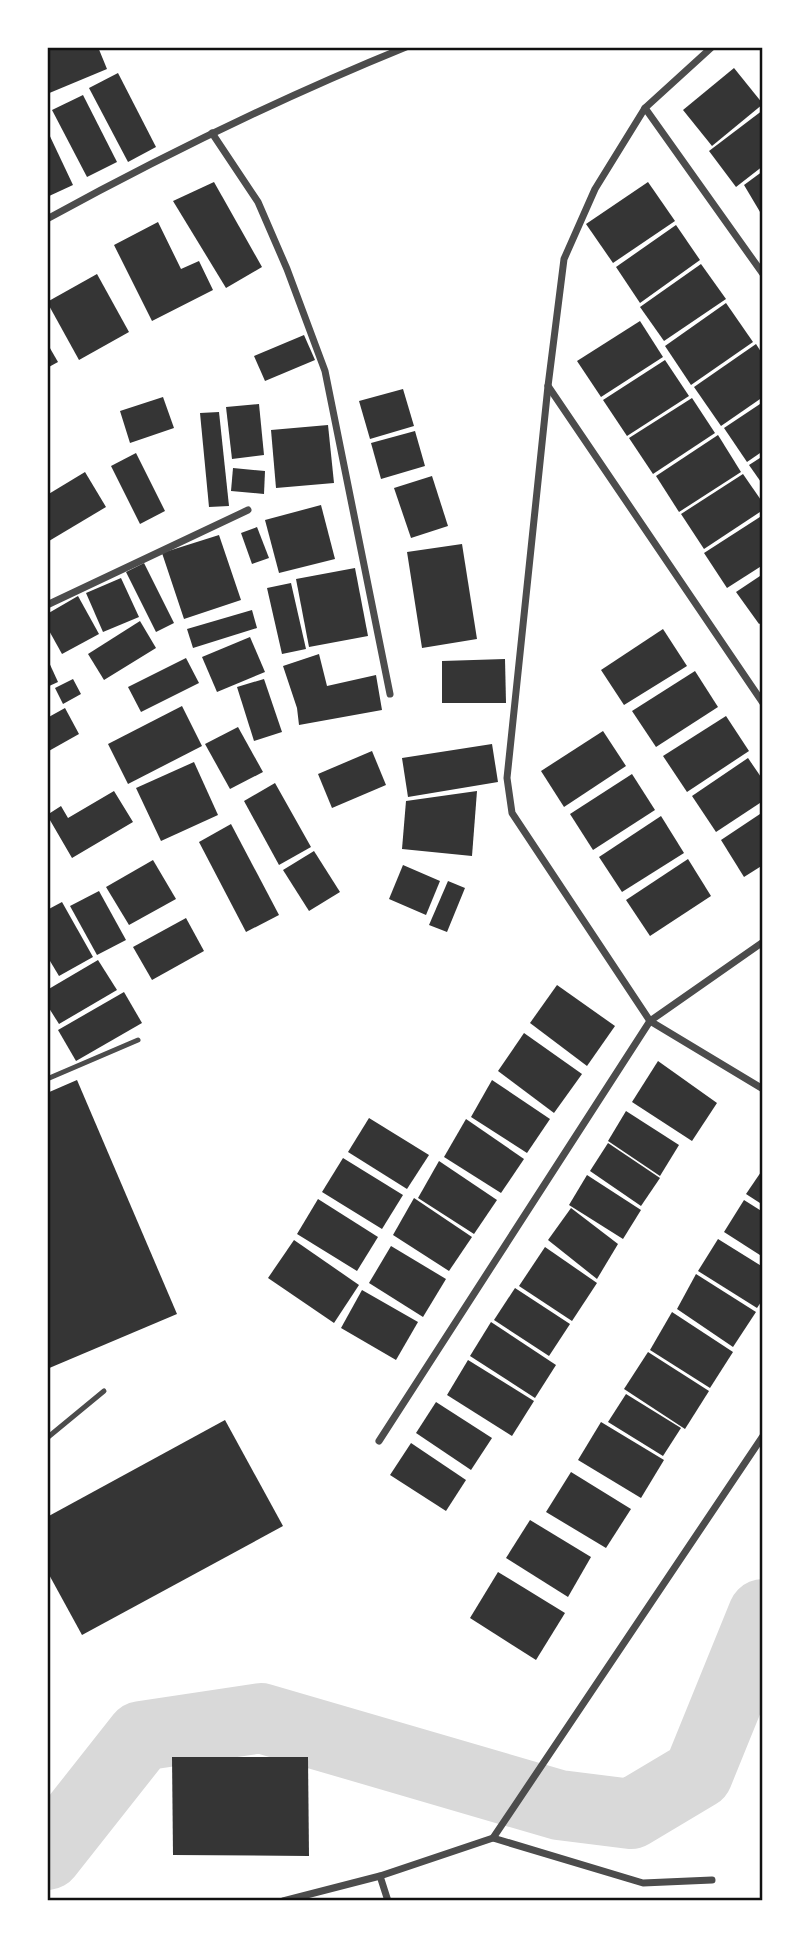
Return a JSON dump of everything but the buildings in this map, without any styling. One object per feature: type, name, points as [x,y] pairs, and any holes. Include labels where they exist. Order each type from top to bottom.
[{"type":"street","points":[[47,219],[212,133],[406,47]]},
{"type":"street","points":[[712,47],[645,108],[595,189],[564,259],[507,778],[512,813],[650,1020],[763,1089]]},
{"type":"street","points":[[645,108],[763,274]]},
{"type":"street","points":[[212,133],[258,202],[287,269],[325,371],[390,694]]},
{"type":"street","points":[[548,386],[763,703]]},
{"type":"street","points":[[47,605],[248,510]]},
{"type":"street","points":[[379,1441],[650,1020],[763,942]]},
{"type":"street","points":[[493,1838],[763,1436]]},
{"type":"street","points":[[283,1901],[380,1875],[493,1838],[643,1883],[712,1880]]},
{"type":"street","points":[[380,1875],[388,1901]]},
{"type":"lane","points":[[47,1079],[138,1040]]},
{"type":"lane","points":[[47,1438],[104,1391]]},
{"type":"waterway","points":[[47,1855],[141,1736],[261,1718],[559,1805],[631,1814],[698,1774],[763,1614]]}]
